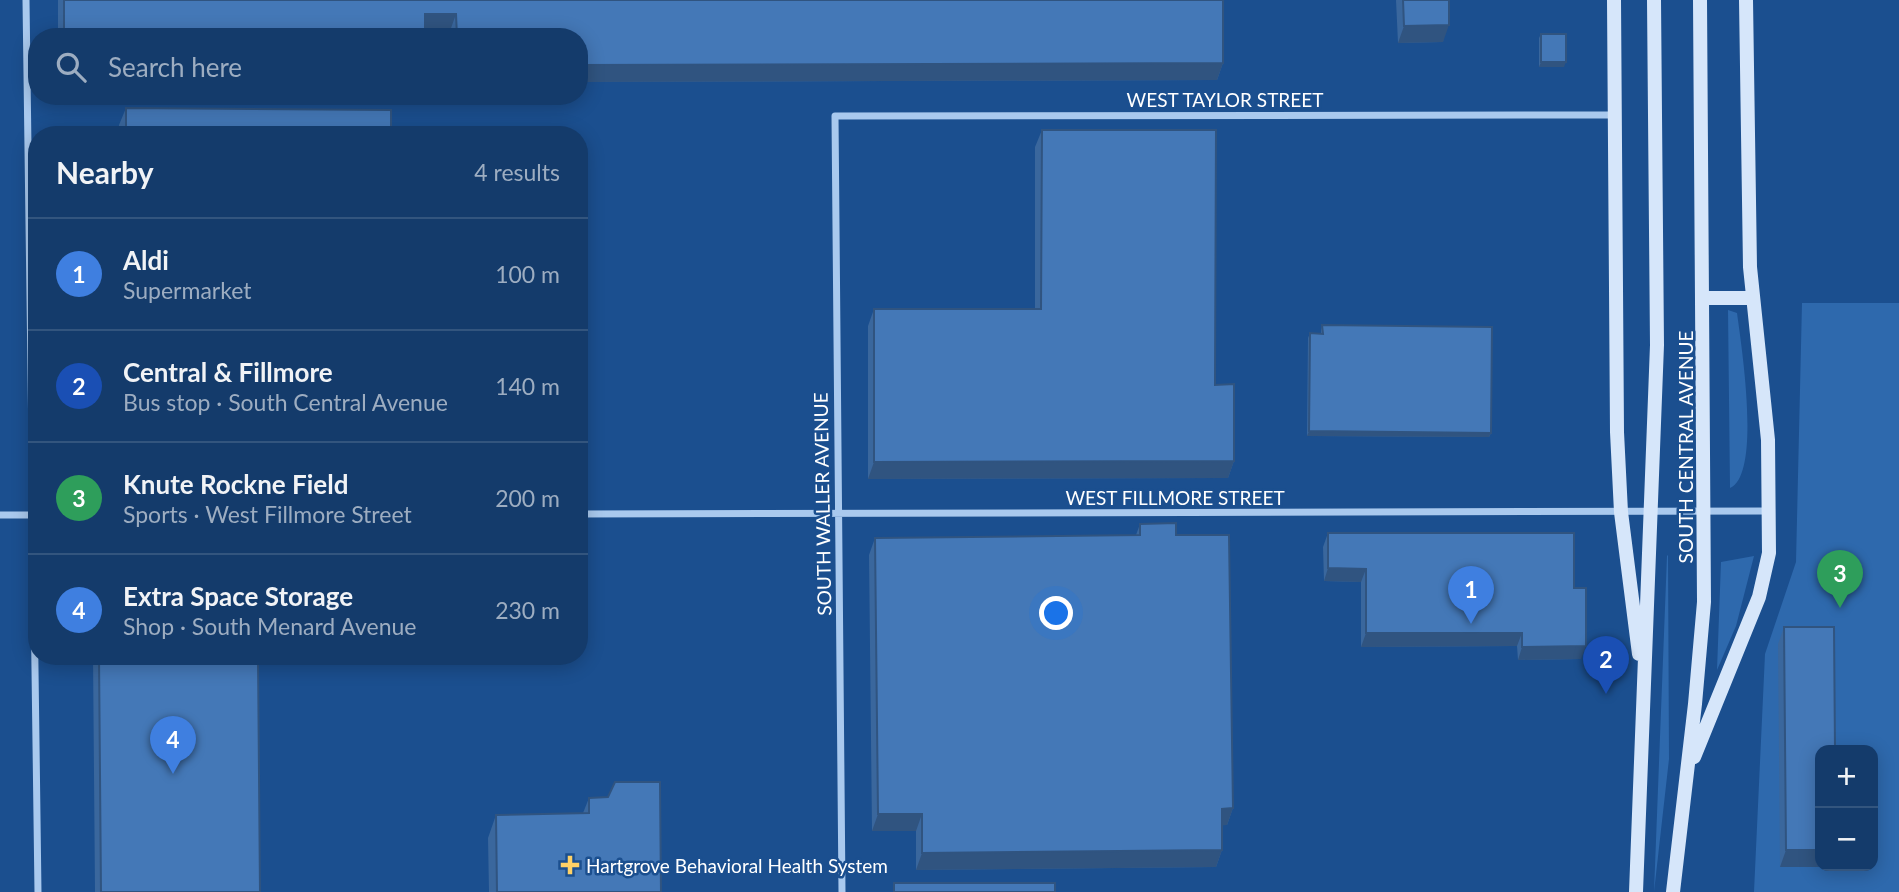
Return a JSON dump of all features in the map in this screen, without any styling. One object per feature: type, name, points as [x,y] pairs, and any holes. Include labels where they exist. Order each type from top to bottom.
[{"type":"main road","points":[[1614,0],[1617,432],[1621,512],[1644,694]]},
{"type":"main road","name":"SOUTH CENTRAL AVENUE","points":[[1636,892],[1653,512],[1657,345],[1654,0]]},
{"type":"main road","name":"SOUTH CENTRAL AVENUE","points":[[1673,892],[1688,772],[1704,602],[1700,0]]},
{"type":"main road","points":[[1688,772],[1759,597],[1769,553],[1768,440],[1753,298],[1748,192],[1746,0]]},
{"type":"main road","points":[[1703,298],[1753,298]]},
{"type":"street","points":[[26,0],[28,126]]},
{"type":"street","name":"WEST TAYLOR STREET","points":[[835,116],[1615,115]]},
{"type":"street","name":"SOUTH WALLER AVENUE","points":[[835,116],[842,892]]},
{"type":"street","name":"WEST FILLMORE STREET","points":[[588,514],[1770,512]]},
{"type":"street","points":[[0,515],[28,515]]},
{"type":"street","points":[[36,665],[38,892]]},
{"type":"shaded area","points":[[1802,303],[1899,303],[1899,892],[1754,892],[1765,654],[1796,562]]},
{"type":"shaded area","points":[[1728,310],[1737,313],[1747,406],[1745,459],[1740,478],[1730,488]]},
{"type":"shaded area","points":[[1667,556],[1669,759],[1654,892]]},
{"type":"shaded area","points":[[1754,556],[1736,626],[1717,670],[1721,562]]},
{"type":"building","points":[[64,0],[1223,0],[1223,63],[588,65],[588,28],[457,28],[456,14],[425,14],[425,28],[64,28]]},
{"type":"building","points":[[1403,0],[1449,0],[1449,25],[1404,26]]},
{"type":"building","points":[[1541,34],[1566,34],[1566,62],[1541,62]]},
{"type":"building","points":[[126,108],[391,110],[391,126],[126,126]]},
{"type":"building","points":[[1042,130],[1216,130],[1215,385],[1234,384],[1234,461],[874,462],[874,309],[1041,309]]},
{"type":"building","points":[[1322,325],[1492,327],[1491,433],[1309,431],[1310,333],[1323,334]]},
{"type":"building","points":[[1176,523],[1176,535],[1229,535],[1233,808],[1222,809],[1222,850],[922,853],[922,814],[878,814],[875,538],[1140,535],[1140,524]]},
{"type":"building","points":[[1328,533],[1574,533],[1574,588],[1586,588],[1586,646],[1522,647],[1522,633],[1366,633],[1366,569],[1328,568]]},
{"type":"building","points":[[1784,627],[1834,627],[1835,745],[1815,745],[1815,850],[1786,850]]},
{"type":"building","points":[[99,665],[258,665],[260,892],[101,892]]},
{"type":"building","name":"Hartgrove Behavioral Health System","points":[[615,782],[660,782],[661,892],[497,892],[496,815],[589,813],[589,798],[608,797]]},
{"type":"building","points":[[894,883],[1055,883],[1055,892],[894,892]]},
{"type":"place","name":"Knute Rockne Field","points":[[1840,608]]},
{"type":"place","name":"Aldi","points":[[1471,624]]},
{"type":"place","name":"Central & Fillmore","points":[[1606,694]]},
{"type":"place","name":"Extra Space Storage","points":[[173,774]]},
{"type":"place","name":"Hartgrove Behavioral Health System","points":[[570,865]]}]
